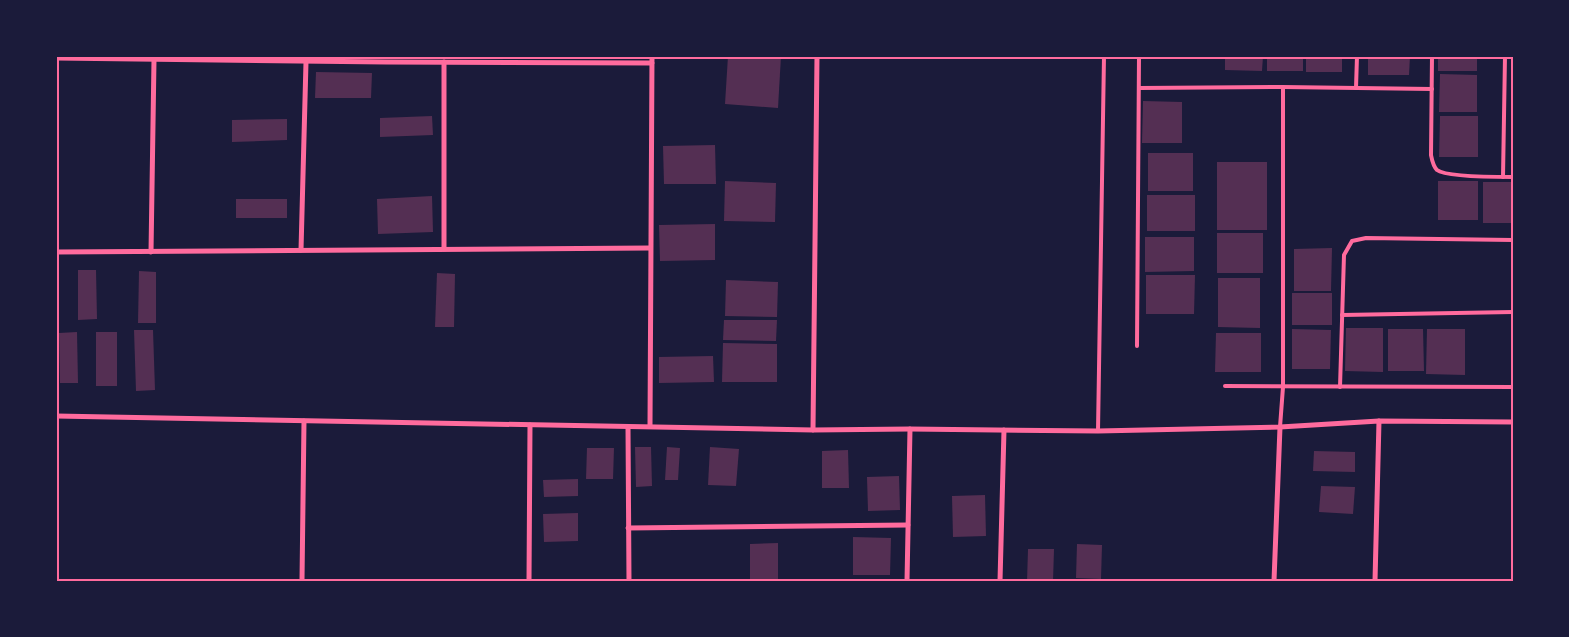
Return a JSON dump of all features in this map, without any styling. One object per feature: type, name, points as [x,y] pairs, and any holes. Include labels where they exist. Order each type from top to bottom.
[{"type":"street","points":[[650,426],[652,56]]},
{"type":"street","points":[[813,430],[817,56]]},
{"type":"street","points":[[56,58],[306,62],[652,63]]},
{"type":"street","points":[[151,252],[154,60]]},
{"type":"street","points":[[301,250],[306,62]]},
{"type":"street","points":[[444,62],[444,249]]},
{"type":"street","points":[[56,252],[650,248]]},
{"type":"street","points":[[56,416],[813,430],[910,428],[1098,431],[1280,427],[1378,421],[1513,422]]},
{"type":"street","points":[[302,581],[304,421]]},
{"type":"street","points":[[1375,581],[1378,421]]},
{"type":"street","points":[[529,581],[530,425]]},
{"type":"street","points":[[628,427],[629,581]]},
{"type":"street","points":[[1274,581],[1280,427]]},
{"type":"street","points":[[907,581],[910,428]]},
{"type":"street","points":[[1000,581],[1004,430]]},
{"type":"street","points":[[628,528],[908,525]]},
{"type":"lane","points":[[1098,431],[1104,56]]},
{"type":"lane","points":[[1137,346],[1138,56]]},
{"type":"lane","points":[[1356,88],[1357,56]]},
{"type":"lane","points":[[1432,56],[1431,155],[1434,165],[1438,171],[1449,174],[1513,178]]},
{"type":"lane","points":[[1502,177],[1505,56]]},
{"type":"lane","points":[[1280,427],[1283,387],[1283,87]]},
{"type":"lane","points":[[1139,88],[1432,88]]},
{"type":"lane","points":[[1340,387],[1344,255],[1352,241],[1366,238],[1513,240]]},
{"type":"lane","points":[[1342,315],[1513,312]]},
{"type":"lane","points":[[1225,386],[1513,387]]},
{"type":"building","points":[[728,56],[781,56],[778,108],[725,104]]},
{"type":"building","points":[[1225,56],[1263,56],[1262,71],[1225,70]]},
{"type":"building","points":[[1267,56],[1303,56],[1303,71],[1267,71]]},
{"type":"building","points":[[1306,56],[1342,56],[1342,72],[1306,72]]},
{"type":"building","points":[[1368,56],[1410,56],[1409,75],[1368,75]]},
{"type":"building","points":[[1438,56],[1477,56],[1477,71],[1438,71]]},
{"type":"building","points":[[316,72],[372,73],[371,98],[315,98]]},
{"type":"building","points":[[1440,74],[1477,75],[1477,112],[1439,112]]},
{"type":"building","points":[[1143,101],[1182,102],[1182,143],[1142,143]]},
{"type":"building","points":[[432,116],[433,135],[380,137],[380,118]]},
{"type":"building","points":[[1440,116],[1478,116],[1478,157],[1439,157]]},
{"type":"building","points":[[287,119],[287,140],[232,142],[232,120]]},
{"type":"building","points":[[715,145],[716,184],[664,184],[663,146]]},
{"type":"building","points":[[1148,153],[1193,153],[1193,191],[1148,191]]},
{"type":"building","points":[[1217,162],[1267,162],[1267,230],[1217,230]]},
{"type":"building","points":[[725,181],[776,183],[775,222],[724,221]]},
{"type":"building","points":[[1438,181],[1478,181],[1478,220],[1438,220]]},
{"type":"building","points":[[1483,182],[1513,182],[1513,223],[1483,223]]},
{"type":"building","points":[[1147,195],[1195,195],[1195,231],[1147,231]]},
{"type":"building","points":[[432,196],[433,232],[378,234],[377,199]]},
{"type":"building","points":[[236,199],[287,199],[287,218],[236,218]]},
{"type":"building","points":[[715,224],[715,260],[660,261],[659,225]]},
{"type":"building","points":[[1217,233],[1263,233],[1263,273],[1217,273]]},
{"type":"building","points":[[1145,237],[1194,237],[1194,271],[1145,272]]},
{"type":"building","points":[[1332,248],[1331,291],[1294,291],[1294,249]]},
{"type":"building","points":[[78,270],[96,270],[97,319],[78,320]]},
{"type":"building","points":[[139,271],[156,272],[156,323],[138,323]]},
{"type":"building","points":[[437,273],[455,274],[454,327],[435,327]]},
{"type":"building","points":[[1146,275],[1195,275],[1194,314],[1146,314]]},
{"type":"building","points":[[1218,278],[1260,278],[1260,328],[1218,327]]},
{"type":"building","points":[[726,280],[778,282],[777,317],[725,316]]},
{"type":"building","points":[[1292,293],[1332,293],[1332,325],[1292,325]]},
{"type":"building","points":[[724,320],[777,320],[776,341],[723,340]]},
{"type":"building","points":[[1346,328],[1383,328],[1383,372],[1345,371]]},
{"type":"building","points":[[1292,329],[1331,330],[1330,369],[1292,369]]},
{"type":"building","points":[[1388,329],[1423,329],[1424,371],[1388,371]]},
{"type":"building","points":[[1427,329],[1465,329],[1465,375],[1426,374]]},
{"type":"building","points":[[134,330],[153,330],[155,390],[136,391]]},
{"type":"building","points":[[77,332],[78,383],[60,383],[59,333]]},
{"type":"building","points":[[96,332],[117,332],[117,386],[96,386]]},
{"type":"building","points":[[1216,333],[1261,333],[1261,372],[1215,372]]},
{"type":"building","points":[[723,343],[777,344],[777,382],[722,382]]},
{"type":"building","points":[[713,356],[714,382],[659,383],[659,357]]},
{"type":"building","points":[[635,447],[651,447],[652,486],[636,487]]},
{"type":"building","points":[[667,447],[680,448],[678,480],[665,480]]},
{"type":"building","points":[[710,447],[739,449],[736,486],[708,485]]},
{"type":"building","points":[[587,448],[614,448],[613,479],[586,479]]},
{"type":"building","points":[[848,450],[849,488],[822,488],[822,451]]},
{"type":"building","points":[[1314,451],[1355,452],[1355,472],[1313,471]]},
{"type":"building","points":[[899,476],[900,510],[868,511],[867,477]]},
{"type":"building","points":[[578,479],[578,496],[544,497],[543,480]]},
{"type":"building","points":[[1321,486],[1355,487],[1353,514],[1319,512]]},
{"type":"building","points":[[985,495],[986,536],[953,537],[952,496]]},
{"type":"building","points":[[578,513],[578,541],[544,542],[543,514]]},
{"type":"building","points":[[853,537],[891,538],[890,575],[853,575]]},
{"type":"building","points":[[778,543],[778,579],[750,579],[750,544]]},
{"type":"building","points":[[1077,544],[1102,545],[1101,579],[1076,578]]},
{"type":"building","points":[[1028,549],[1054,549],[1053,581],[1027,581]]}]
